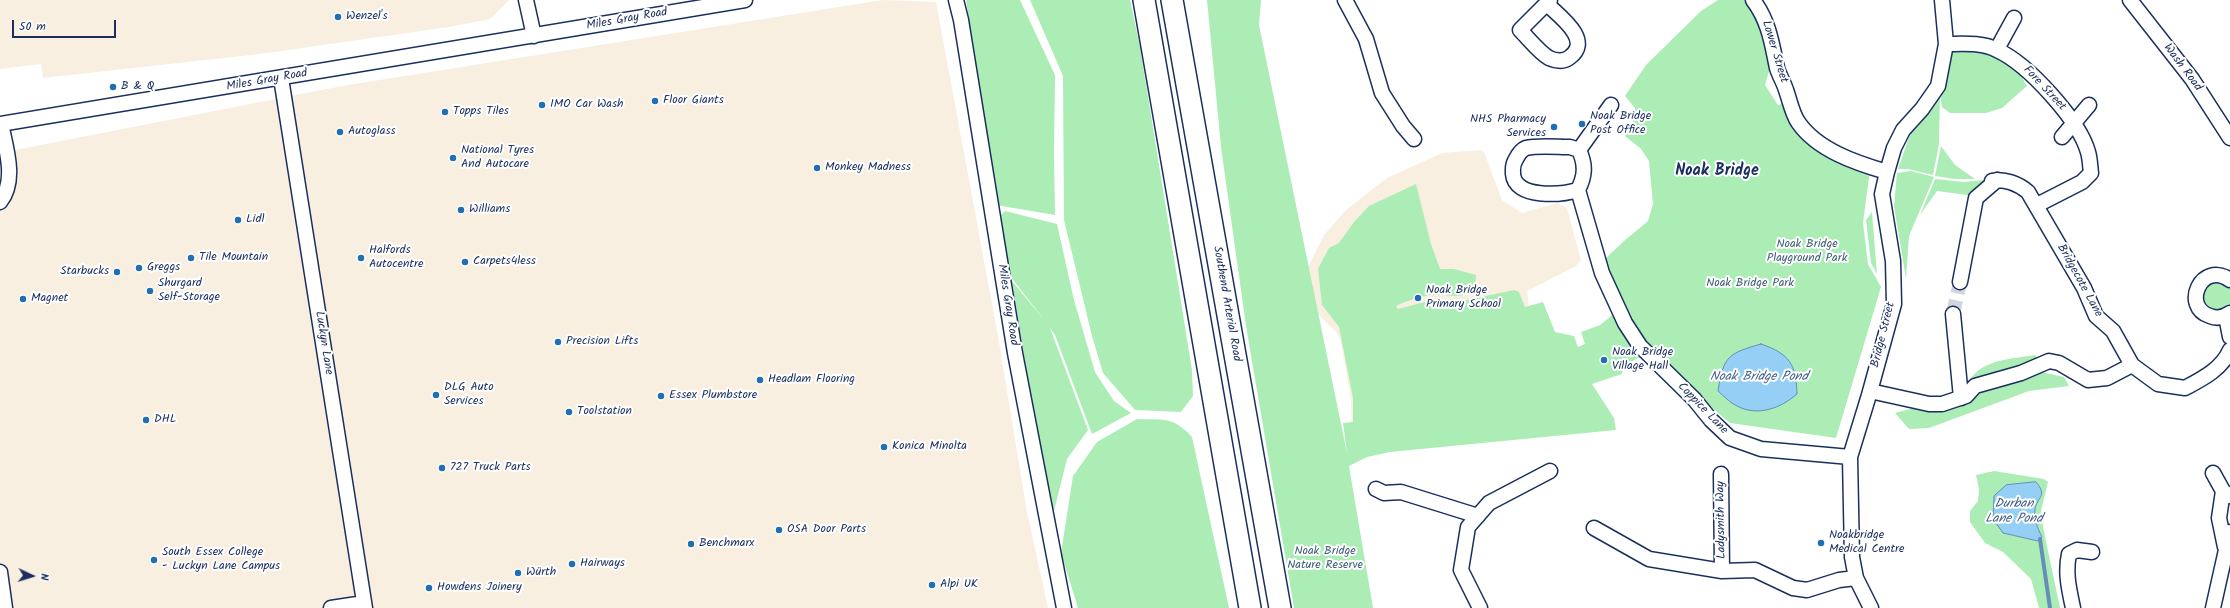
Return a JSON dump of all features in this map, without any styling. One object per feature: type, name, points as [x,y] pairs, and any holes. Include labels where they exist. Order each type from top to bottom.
[{"type":"highway","points":[[1144,0],[1250,608]]},
{"type":"highway","name":"Southend Arterial Road","points":[[1172,0],[1280,608]]},
{"type":"highway","points":[[1186,0],[1206,122],[1219,263]]},
{"type":"street","points":[[526,0],[534,36]]},
{"type":"street","name":"Miles Gray Road","points":[[0,124],[33,117],[281,78],[745,0]]},
{"type":"street","name":"Miles Gray Road","points":[[956,0],[961,20],[1015,353],[1064,608]]},
{"type":"street","points":[[1345,0],[1366,39],[1382,93],[1402,126],[1414,139]]},
{"type":"street","name":"Lower Street","points":[[1753,0],[1767,25],[1775,52],[1777,70],[1798,121],[1816,141],[1850,159],[1886,172]]},
{"type":"street","name":"Bridge Street","points":[[1872,608],[1856,578],[1850,535],[1850,457],[1894,304],[1893,261],[1882,194],[1886,172],[1894,148],[1903,130],[1929,100],[1938,86],[1946,44],[1942,0]]},
{"type":"street","name":"Wash Road","points":[[2130,0],[2192,79],[2230,138]]},
{"type":"street","points":[[1997,50],[2014,18]]},
{"type":"street","name":"Fore Street","points":[[1946,44],[1984,45],[1997,50],[2019,64],[2062,107],[2073,124],[2088,152],[2091,173],[2077,185],[2037,205]]},
{"type":"street","name":"Luckyn Lane","points":[[281,78],[365,605]]},
{"type":"street","points":[[1579,150],[1611,105]]},
{"type":"street","points":[[2062,137],[2089,105]]},
{"type":"street","points":[[0,124],[9,170],[6,190],[0,202]]},
{"type":"street","points":[[1570,147],[1579,150],[1583,159],[1584,170],[1583,181],[1578,190],[1570,192],[1535,194],[1521,188],[1513,178],[1512,164],[1519,154],[1526,148],[1570,147]]},
{"type":"street","name":"Bridgecote Lane","points":[[1960,282],[1976,198],[1994,180],[2020,184],[2037,205],[2084,288],[2096,316],[2113,331],[2132,365]]},
{"type":"street","name":"Coppice Lane","points":[[1578,190],[1602,273],[1626,323],[1640,346],[1694,399],[1711,420],[1730,438],[1761,449],[1850,457]]},
{"type":"street","points":[[2230,280],[2219,275],[2212,275],[2201,282],[2196,293],[2197,306],[2202,312],[2215,318],[2228,314],[2230,337]]},
{"type":"street","points":[[1953,314],[1961,398]]},
{"type":"street","points":[[1870,391],[1929,404],[1942,404],[1966,396],[1975,386],[2021,373],[2049,361],[2059,363],[2088,380],[2107,378],[2132,365],[2158,384],[2185,388],[2215,369],[2227,358],[2230,350]]},
{"type":"street","points":[[1480,608],[1461,570],[1468,526],[1490,503],[1550,471]]},
{"type":"street","name":"Ladysmith Way","points":[[1721,474],[1722,571],[1755,570],[1793,588],[1807,590],[1839,580],[1856,578]]},
{"type":"street","points":[[2213,474],[2227,493],[2219,518],[2225,550]]},
{"type":"street","points":[[1376,489],[1384,493],[1401,492],[1478,516]]},
{"type":"street","points":[[1594,528],[1649,559],[1722,571]]},
{"type":"street","points":[[2213,608],[2230,532]]},
{"type":"street","points":[[2073,608],[2066,568],[2069,554],[2076,550],[2092,552]]},
{"type":"street","points":[[0,572],[5,608]]},
{"type":"street","points":[[331,608],[365,605]]},
{"type":"shaded area","points":[[0,0],[509,0],[490,19],[449,27],[260,54],[43,78],[41,64],[0,69]]},
{"type":"shaded area","points":[[883,0],[936,2],[998,336],[1027,512],[1048,608],[0,608],[0,153],[342,86]]},
{"type":"shaded area","name":"Noak Bridge Primary School","points":[[1480,150],[1484,152],[1502,200],[1522,213],[1557,203],[1567,208],[1581,260],[1576,266],[1527,291],[1530,313],[1352,444],[1351,400],[1341,341],[1337,333],[1310,306],[1306,271],[1324,235],[1346,210],[1387,178],[1442,153]]},
{"type":"green space","points":[[966,0],[1020,0],[1055,75],[1055,215],[996,205]]},
{"type":"green space","points":[[1030,0],[1130,0],[1140,47],[1192,370],[1193,396],[1181,412],[1135,410],[1103,373],[1092,336],[1064,220],[1063,76]]},
{"type":"green space","points":[[1207,0],[1261,0],[1259,25],[1347,453],[1343,423],[1353,422],[1353,398],[1339,327],[1322,305],[1318,269],[1329,248],[1339,243],[1354,222],[1369,206],[1416,184],[1431,244],[1440,269],[1454,269],[1476,275],[1475,290],[1458,296],[1430,295],[1421,297],[1396,306],[1398,309],[1436,299],[1467,300],[1514,290],[1519,292],[1525,307],[1543,302],[1555,332],[1574,336],[1578,347],[1585,344],[1581,332],[1600,325],[1621,308],[1616,298],[1605,259],[1648,221],[1653,204],[1649,161],[1641,149],[1625,136],[1633,123],[1635,108],[1625,96],[1646,65],[1701,11],[1718,0],[1745,0],[1758,16],[1772,61],[1765,85],[1778,105],[1786,103],[1788,121],[1815,148],[1870,170],[1863,223],[1868,264],[1881,287],[1836,438],[1730,423],[1662,366],[1652,370],[1640,357],[1623,366],[1622,374],[1592,384],[1614,418],[1616,430],[1390,452],[1367,457],[1349,466],[1373,608],[1294,608],[1246,326],[1221,147]]},
{"type":"green space","points":[[1948,49],[1974,50],[1995,53],[2012,64],[2027,86],[2002,108],[1986,113],[1950,113],[1942,107],[1940,94],[1939,144],[1933,175],[1908,169],[1898,169],[1911,132],[1919,125],[1928,113],[1939,85]]},
{"type":"green space","points":[[1941,146],[1955,165],[1975,179],[1955,179],[1935,176]]},
{"type":"green space","points":[[1911,171],[1934,177],[1909,236],[1906,279],[1894,206],[1897,173]]},
{"type":"green space","points":[[1935,179],[1964,182],[1994,179],[1974,196],[1937,191],[1920,215]]},
{"type":"green space","points":[[1005,211],[1057,224],[1074,300],[1095,372],[1114,401],[1131,413],[1092,434],[1055,335],[1050,328],[1088,430],[1067,459],[1051,523],[1012,281],[1045,321],[1010,276],[1001,215]]},
{"type":"green space","points":[[1872,212],[1877,274],[1871,263],[1866,220]]},
{"type":"green space","points":[[2230,280],[2230,313],[2215,318],[2196,293],[2201,282]]},
{"type":"green space","points":[[2035,355],[2039,360],[1985,378],[1969,381],[1982,368],[1990,364],[2007,359]]},
{"type":"green space","points":[[2041,372],[2064,377],[2069,386],[2029,391],[1929,428],[1909,429],[1895,413],[1977,391]]},
{"type":"green space","points":[[1137,419],[1167,420],[1179,425],[1192,437],[1229,608],[1078,608],[1061,553],[1073,476],[1097,442]]},
{"type":"green space","points":[[1994,471],[2044,479],[2048,482],[2041,511],[2060,608],[2039,608],[2031,579],[2003,552],[1985,543],[1970,522],[1970,511],[1978,501],[1979,489],[1976,475]]},
{"type":"water","name":"Noak Bridge Pond","points":[[1761,344],[1779,352],[1790,362],[1795,375],[1797,394],[1777,407],[1761,411],[1753,411],[1734,405],[1718,391],[1722,370],[1729,358],[1741,350]]},
{"type":"water","name":"Durban Lane Pond","points":[[2036,482],[2040,487],[2042,494],[2036,506],[2035,517],[2042,537],[2038,541],[2003,533],[1993,519],[1994,496],[2006,485]]},
{"type":"waterway","points":[[2040,539],[2050,608]]},
{"type":"tunnel","points":[[1953,314],[1960,282]]},
{"type":"place","name":"Wenzel's","points":[[338,17]]},
{"type":"place","name":"B & Q","points":[[113,87]]},
{"type":"place","name":"Floor Giants","points":[[655,101]]},
{"type":"place","name":"IMO Car Wash","points":[[542,105]]},
{"type":"place","name":"Topps Tiles","points":[[445,112]]},
{"type":"place","name":"Noak Bridge Post Office","points":[[1582,124]]},
{"type":"place","name":"NHS Pharmacy Services","points":[[1554,127]]},
{"type":"place","name":"Autoglass","points":[[340,132]]},
{"type":"place","name":"National Tyres And Autocare","points":[[453,158]]},
{"type":"place","name":"Monkey Madness","points":[[817,168]]},
{"type":"place","name":"Williams","points":[[461,210]]},
{"type":"place","name":"Lidl","points":[[238,220]]},
{"type":"place","name":"Tile Mountain","points":[[191,258]]},
{"type":"place","name":"Halfords Autocentre","points":[[361,258]]},
{"type":"place","name":"Carpets4less","points":[[465,262]]},
{"type":"place","name":"Greggs","points":[[139,268]]},
{"type":"place","name":"Starbucks","points":[[117,272]]},
{"type":"place","name":"Shurgard Self-Storage","points":[[150,291]]},
{"type":"place","name":"Noak Bridge Primary School","points":[[1418,298]]},
{"type":"place","name":"Magnet","points":[[23,299]]},
{"type":"place","name":"Precision Lifts","points":[[558,342]]},
{"type":"place","name":"Noak Bridge Village Hall","points":[[1604,360]]},
{"type":"place","name":"Headlam Flooring","points":[[760,380]]},
{"type":"place","name":"DLG Auto Services","points":[[436,395]]},
{"type":"place","name":"Essex Plumbstore","points":[[661,396]]},
{"type":"place","name":"Toolstation","points":[[569,412]]},
{"type":"place","name":"DHL","points":[[146,420]]},
{"type":"place","name":"Konica Minolta","points":[[884,447]]},
{"type":"place","name":"727 Truck Parts","points":[[442,468]]},
{"type":"place","name":"OSA Door Parts","points":[[779,530]]},
{"type":"place","name":"Noakbridge Medical Centre","points":[[1821,543]]},
{"type":"place","name":"Benchmarx","points":[[691,544]]},
{"type":"place","name":"South Essex College - Luckyn Lane Campus","points":[[154,560]]},
{"type":"place","name":"Hairways","points":[[572,564]]},
{"type":"place","name":"Würth","points":[[518,573]]},
{"type":"place","name":"Alpi UK","points":[[932,585]]},
{"type":"place","name":"Howdens Joinery","points":[[429,588]]},
{"type":"district","name":"Noak Bridge","points":[[1717,172]]},
{"type":"park label","name":"Noak Bridge Playground Park","points":[[1807,252]]},
{"type":"park label","name":"Noak Bridge Park","points":[[1750,284]]},
{"type":"park label","name":"Noak Bridge Nature Reserve","points":[[1325,559]]}]
